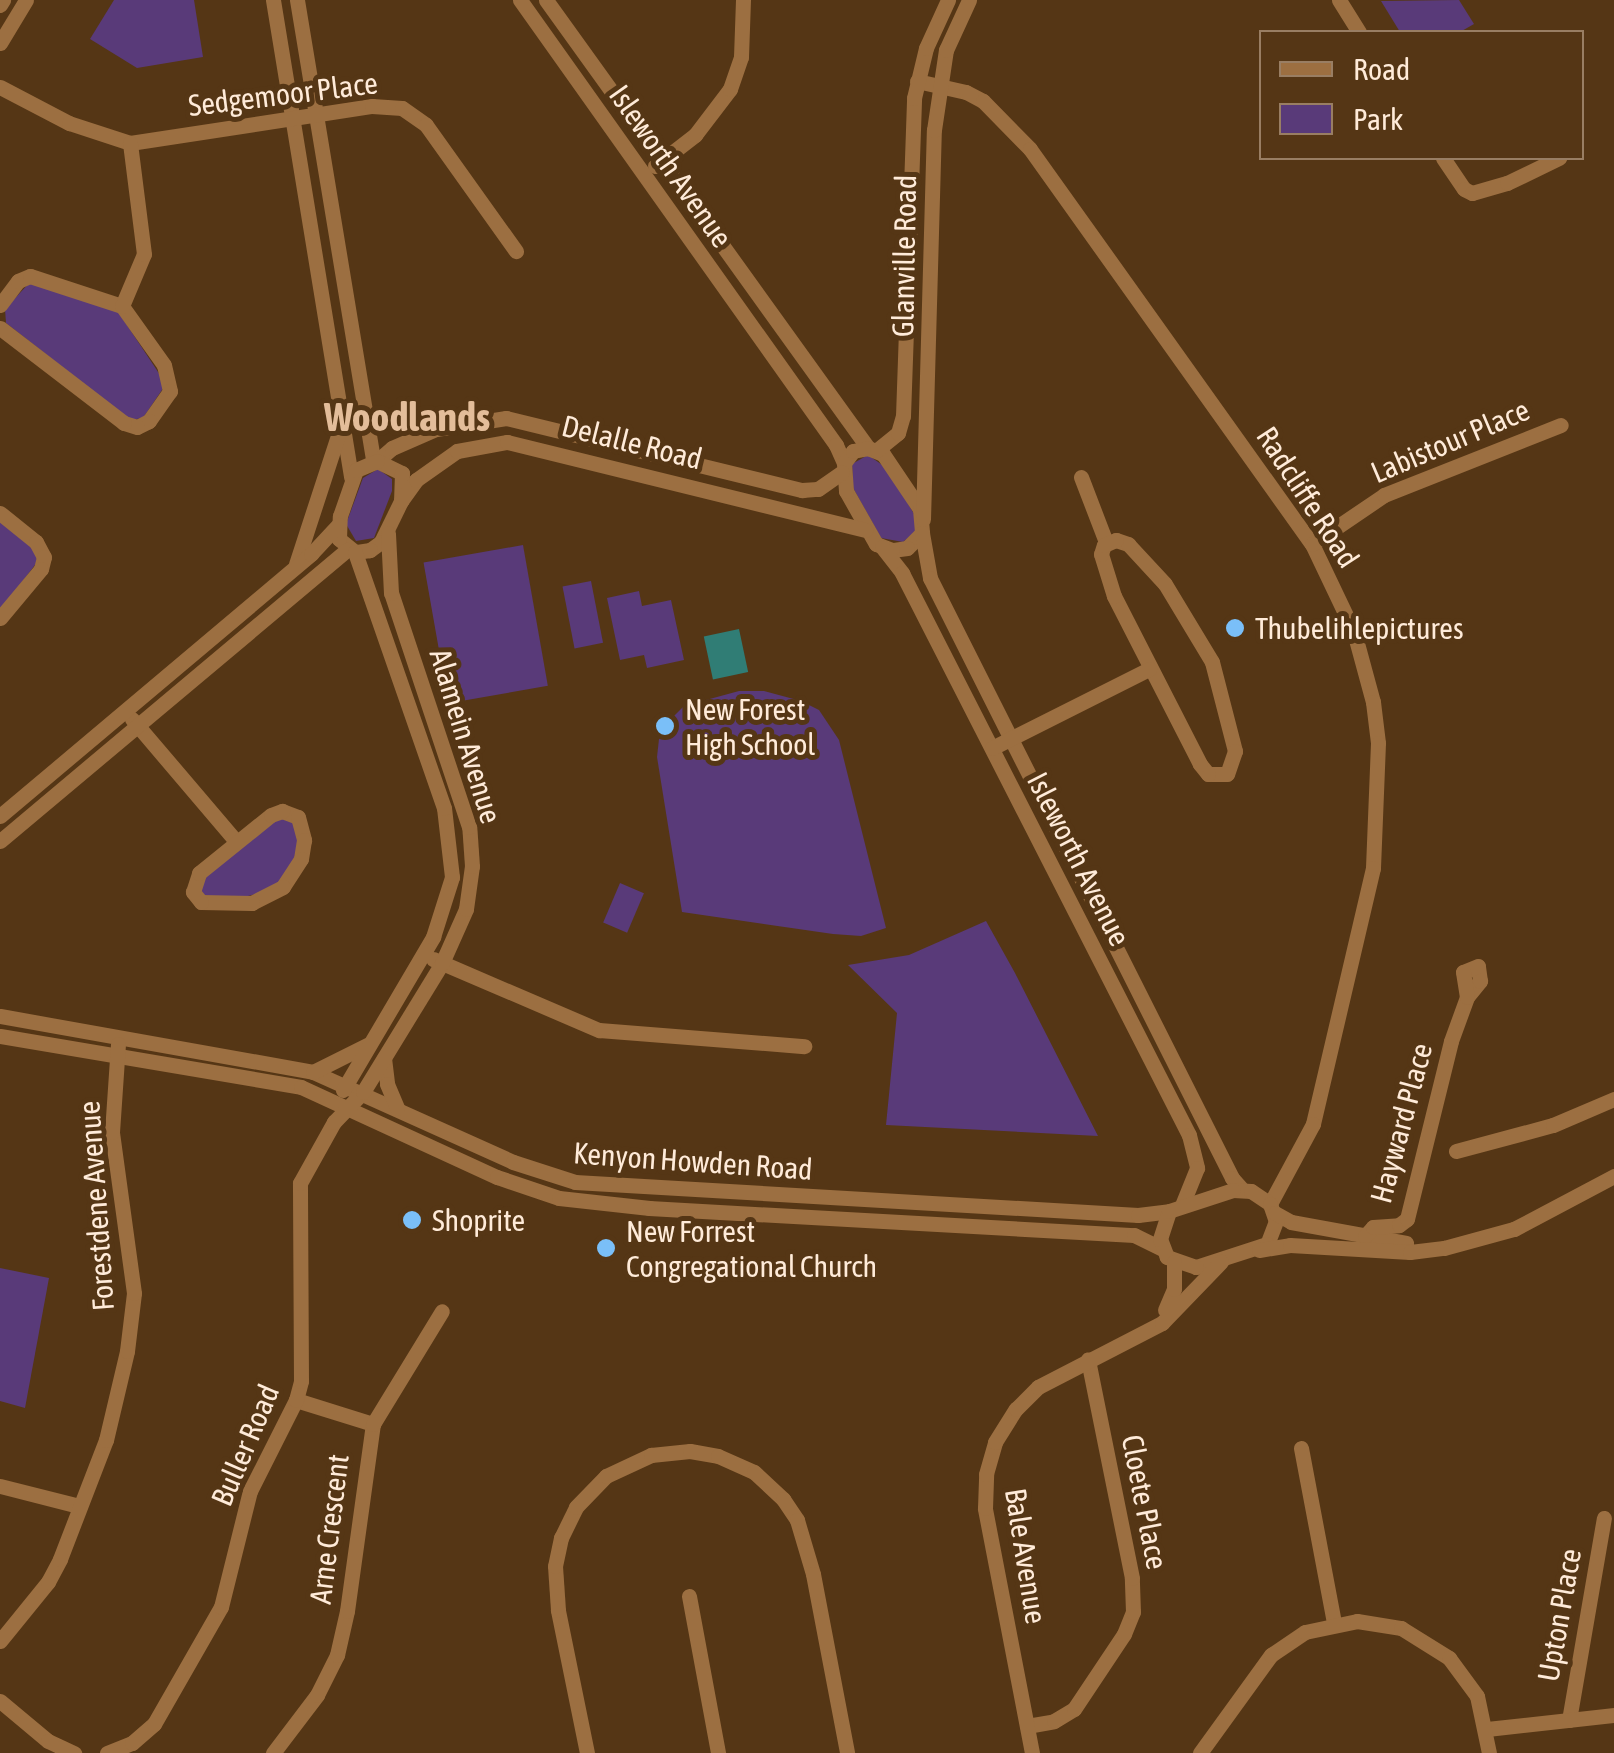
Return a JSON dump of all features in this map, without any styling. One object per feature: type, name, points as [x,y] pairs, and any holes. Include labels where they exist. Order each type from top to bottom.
[{"type":"street","points":[[0,43],[26,0]]},
{"type":"street","points":[[0,816],[295,568],[338,525],[351,478],[274,0]]},
{"type":"street","points":[[0,842],[351,551],[376,547],[388,533],[401,502],[402,473],[375,461],[354,364],[297,0]]},
{"type":"street","name":"Isleworth Avenue","points":[[520,0],[836,445],[866,530],[902,573],[992,748],[1188,1135],[1197,1168],[1176,1207],[1162,1223],[1161,1248]]},
{"type":"street","name":"Isleworth Avenue","points":[[546,0],[872,449],[908,488],[922,526],[930,578],[1232,1178],[1261,1200]]},
{"type":"street","points":[[644,175],[695,134],[730,89],[741,57],[744,0]]},
{"type":"street","name":"Glanville Road","points":[[872,449],[898,433],[903,416],[917,81],[948,0]]},
{"type":"street","name":"Glanville Road","points":[[922,526],[938,85],[946,50],[968,0]]},
{"type":"street","points":[[1339,0],[1359,30]]},
{"type":"street","name":"Radcliffe Road","points":[[917,81],[984,101],[1012,127],[1312,544],[1333,581],[1364,665],[1378,743],[1379,810],[1374,868],[1318,1107],[1305,1142],[1284,1176],[1261,1200]]},
{"type":"street","name":"Sedgemoor Place","points":[[0,87],[68,124],[130,143],[388,106],[414,114],[516,251]]},
{"type":"street","points":[[122,306],[144,254],[130,143]]},
{"type":"street","points":[[1444,160],[1464,190],[1472,192],[1508,183],[1555,160]]},
{"type":"street","points":[[0,305],[18,281],[30,276],[122,306],[164,365],[170,382],[167,398],[155,415],[137,426],[112,416],[0,328]]},
{"type":"street","points":[[332,367],[354,364]]},
{"type":"street","name":"Delalle Road","points":[[351,478],[392,448],[436,429],[506,418],[802,490],[818,489],[843,468],[853,452],[872,449]]},
{"type":"street","name":"Labistour Place","points":[[1312,544],[1384,496],[1561,424]]},
{"type":"street","points":[[295,568],[341,425]]},
{"type":"street","name":"Delalle Road","points":[[401,502],[416,480],[457,451],[507,442],[866,530]]},
{"type":"street","points":[[1081,477],[1106,542],[1100,554],[1103,571],[1149,669],[1204,770],[1214,776],[1228,774],[1235,752],[1224,696],[1194,627],[1138,554],[1120,541],[1106,542]]},
{"type":"street","points":[[0,514],[36,542],[44,557],[40,569],[0,618]]},
{"type":"street","name":"Alamein Avenue","points":[[336,1100],[422,956],[447,902],[452,878],[450,833],[351,551],[339,539],[338,525]]},
{"type":"street","points":[[882,547],[907,548],[922,526]]},
{"type":"street","name":"Alamein Avenue","points":[[352,1107],[442,963],[466,909],[472,848],[460,793],[391,593],[388,533]]},
{"type":"street","points":[[992,748],[1149,669]]},
{"type":"street","points":[[125,712],[236,841]]},
{"type":"street","points":[[276,812],[293,813],[303,830],[296,869],[272,895],[242,905],[200,902],[193,892],[195,880],[236,841],[276,812]]},
{"type":"street","points":[[422,956],[598,1030],[804,1046]]},
{"type":"street","name":"Hayward Place","points":[[1366,1236],[1373,1227],[1399,1225],[1407,1219],[1442,1072],[1466,997]]},
{"type":"street","name":"Kenyon Howden Road","points":[[0,1016],[313,1072],[513,1162],[562,1179],[606,1187],[1138,1214],[1261,1200]]},
{"type":"street","name":"Forestdene Avenue","points":[[0,1641],[48,1582],[106,1440],[132,1323],[134,1293],[112,1132],[120,1035]]},
{"type":"street","name":"Kenyon Howden Road","points":[[0,1036],[280,1082],[336,1100],[497,1177],[546,1195],[616,1206],[1134,1235],[1161,1248]]},
{"type":"street","points":[[313,1072],[371,1043]]},
{"type":"street","points":[[384,1058],[387,1084],[397,1108]]},
{"type":"street","points":[[1456,1151],[1553,1125],[1614,1099]]},
{"type":"street","name":"Buller Road","points":[[334,1122],[336,1100]]},
{"type":"street","name":"Buller Road","points":[[107,1753],[132,1742],[154,1724],[212,1625],[228,1589],[250,1490],[296,1400],[303,1356],[298,1194],[304,1172],[334,1122],[352,1107]]},
{"type":"street","points":[[1161,1248],[1174,1262],[1196,1267],[1259,1250],[1303,1246],[1410,1252],[1514,1229],[1614,1176]]},
{"type":"street","points":[[740,1213],[742,1194]]},
{"type":"street","points":[[1261,1200],[1291,1222],[1413,1244],[1460,1244]]},
{"type":"street","points":[[1259,1250],[1275,1230],[1261,1200]]},
{"type":"street","points":[[939,1224],[940,1204]]},
{"type":"street","points":[[1149,1329],[1171,1299],[1174,1262]]},
{"type":"street","name":"Bale Avenue","points":[[1032,1753],[988,1524],[986,1474],[996,1442],[1016,1409],[1038,1387],[1162,1323],[1222,1262]]},
{"type":"street","name":"Arne Crescent","points":[[272,1753],[317,1695],[337,1655],[347,1612],[372,1424],[442,1311]]},
{"type":"street","name":"Cloete Place","points":[[1027,1726],[1054,1721],[1074,1709],[1124,1634],[1132,1612],[1132,1578],[1088,1359]]},
{"type":"street","points":[[296,1400],[372,1424]]},
{"type":"street","points":[[1301,1448],[1334,1623]]},
{"type":"street","points":[[587,1753],[555,1584],[561,1538],[576,1507],[606,1476],[651,1455],[690,1450],[718,1456],[754,1472],[783,1499],[797,1520],[813,1574],[847,1753]]},
{"type":"street","points":[[0,1486],[79,1506]]},
{"type":"street","name":"Upton Place","points":[[1568,1720],[1604,1518]]},
{"type":"street","points":[[689,1596],[718,1753]]},
{"type":"street","points":[[1200,1753],[1271,1656],[1305,1632],[1334,1623],[1381,1623],[1435,1646],[1469,1682],[1486,1729],[1489,1753]]},
{"type":"street","points":[[0,1701],[69,1752]]},
{"type":"street","points":[[1486,1729],[1614,1715]]},
{"type":"green space","points":[[114,0],[194,0],[203,57],[137,68],[90,39]]},
{"type":"green space","points":[[1459,0],[1474,24],[1464,30],[1399,30],[1381,1]]},
{"type":"green space","points":[[32,280],[113,304],[166,384],[143,418],[130,420],[6,323],[5,309]]},
{"type":"green space","points":[[868,455],[888,469],[917,519],[916,531],[903,542],[881,538],[853,488],[852,464]]},
{"type":"green space","points":[[378,469],[392,479],[392,491],[374,538],[356,541],[346,524],[363,478]]},
{"type":"green space","points":[[0,520],[33,545],[38,561],[0,611]]},
{"type":"green space","points":[[523,545],[548,686],[448,703],[424,563]]},
{"type":"green space","points":[[591,581],[603,643],[575,648],[563,587]]},
{"type":"green space","points":[[639,591],[642,606],[671,600],[684,660],[647,668],[644,655],[620,660],[607,598]]},
{"type":"green space","points":[[739,691],[764,691],[801,701],[819,710],[839,740],[886,928],[861,936],[833,934],[682,912],[657,757],[660,730],[684,706]]},
{"type":"green space","points":[[277,815],[297,824],[297,853],[283,879],[268,891],[228,901],[201,894],[199,880]]},
{"type":"green space","points":[[620,883],[644,893],[627,933],[603,923]]},
{"type":"green space","points":[[986,921],[1098,1136],[886,1125],[897,1013],[848,965],[909,955]]},
{"type":"green space","points":[[0,1268],[49,1278],[25,1408],[0,1401]]},
{"type":"water","points":[[739,629],[748,672],[713,680],[704,636]]},
{"type":"place","name":"Thubelihlepictures","points":[[1235,628]]},
{"type":"place","name":"New Forest High School","points":[[665,726]]},
{"type":"place","name":"Shoprite","points":[[412,1220]]},
{"type":"place","name":"New Forrest Congregational Church","points":[[606,1248]]},
{"type":"district","name":"Woodlands","points":[[407,417]]}]
